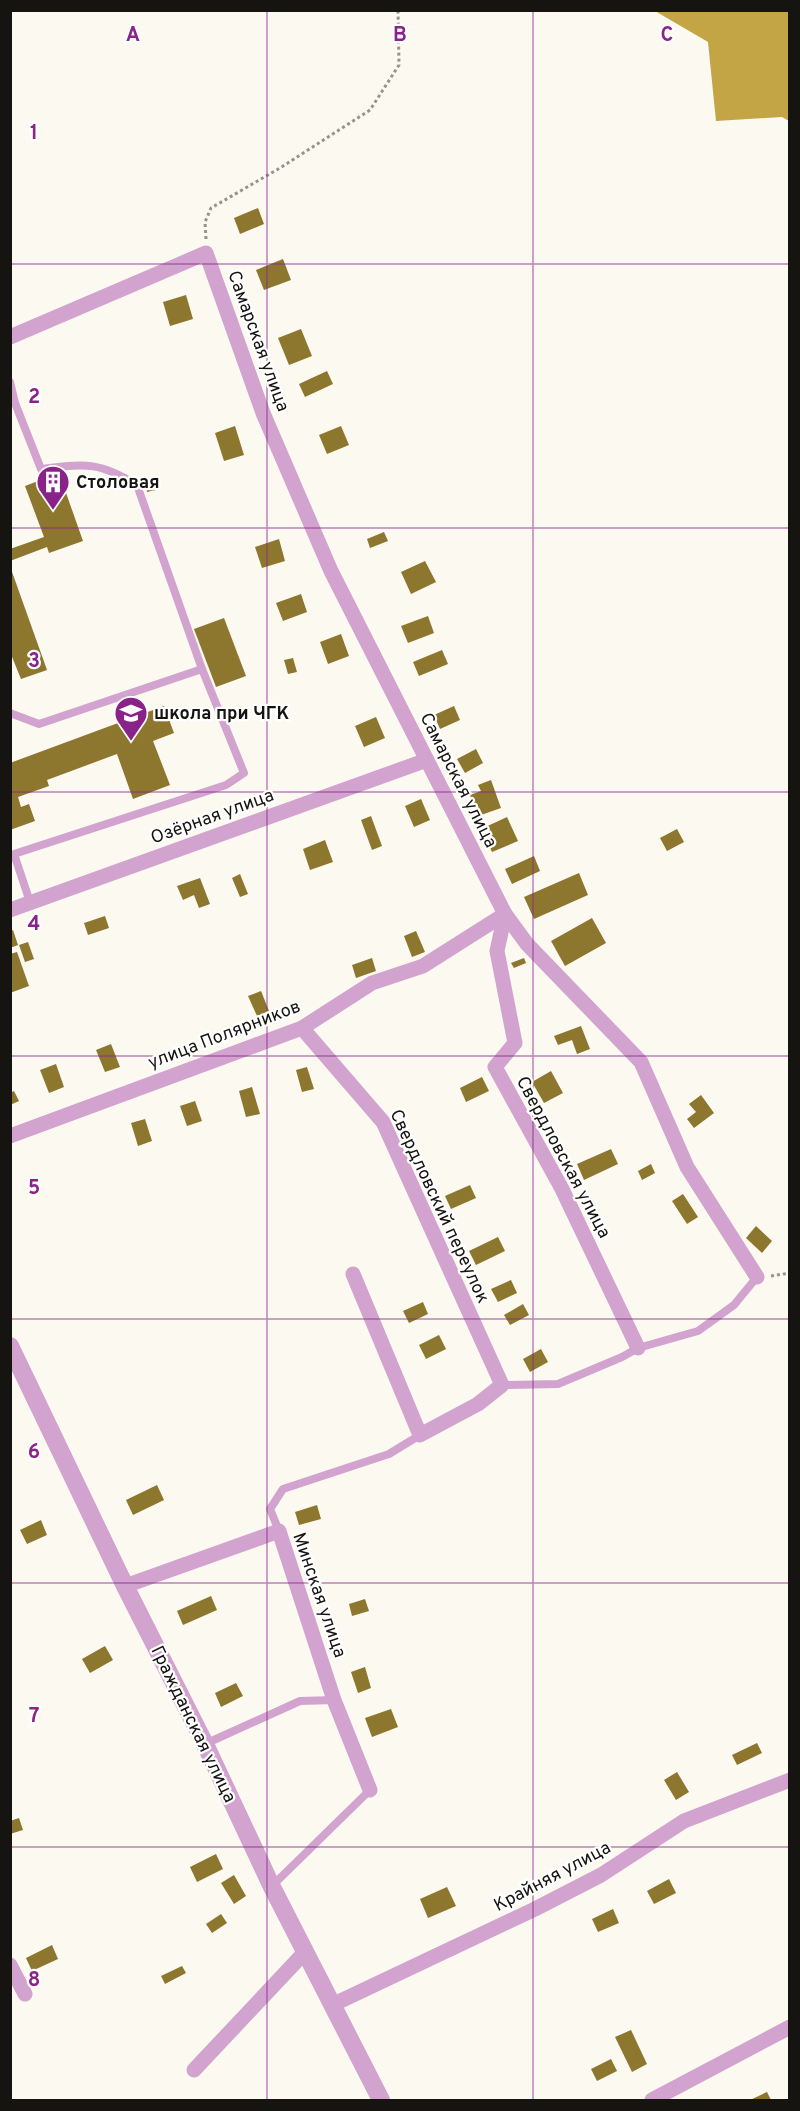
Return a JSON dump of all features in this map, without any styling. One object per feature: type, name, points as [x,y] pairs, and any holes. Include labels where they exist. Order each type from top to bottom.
[{"type":"street","points":[[10,337],[206,253]]},
{"type":"street","name":"Самарская улица","points":[[206,253],[263,413],[331,571],[505,914],[527,944],[640,1062],[687,1167],[757,1277]]},
{"type":"street","name":"Озёрная улица","points":[[10,910],[427,760]]},
{"type":"street","name":"улица Полярников","points":[[10,1136],[302,1028],[372,983],[423,966],[505,914]]},
{"type":"street","name":"Свердловская улица","points":[[505,914],[497,951],[515,1043],[495,1068],[562,1189],[638,1348]]},
{"type":"street","name":"Свердловский переулок","points":[[302,1028],[383,1122],[502,1385]]},
{"type":"street","points":[[353,1274],[420,1435],[478,1404],[502,1385]]},
{"type":"street","name":"Гражданская улица","points":[[10,1346],[125,1586],[205,1744],[272,1887],[381,2100]]},
{"type":"street","name":"Минская улица","points":[[125,1586],[279,1531],[334,1700],[370,1790]]},
{"type":"street","name":"Крайняя улица","points":[[332,2005],[535,1909],[601,1875],[684,1821],[789,1780]]},
{"type":"street","points":[[194,2070],[305,1952]]},
{"type":"street","points":[[10,1965],[25,1994]]},
{"type":"street","points":[[652,2100],[789,2027]]},
{"type":"lane","points":[[10,382],[13,403],[41,469],[84,464],[113,470],[137,485],[202,669],[244,772],[226,785],[14,854],[30,902]]},
{"type":"lane","points":[[10,713],[39,724],[202,669]]},
{"type":"lane","points":[[502,1385],[558,1384],[638,1348],[698,1331],[734,1305],[757,1277]]},
{"type":"lane","points":[[279,1531],[270,1509],[283,1489],[389,1454],[420,1435]]},
{"type":"lane","points":[[205,1744],[300,1701],[334,1700]]},
{"type":"lane","points":[[272,1887],[370,1790]]},
{"type":"path","points":[[206,253],[205,222],[210,208],[309,150],[370,110],[399,65],[398,10]]},
{"type":"shaded area","points":[[655,11],[789,11],[789,121],[782,117],[716,121],[708,42]]},
{"type":"building","points":[[258,208],[264,224],[240,234],[234,218]]},
{"type":"building","points":[[283,259],[291,280],[264,290],[256,270]]},
{"type":"building","points":[[186,295],[193,319],[170,326],[163,302]]},
{"type":"building","points":[[301,329],[312,356],[289,365],[278,338]]},
{"type":"building","points":[[327,371],[333,384],[305,397],[299,384]]},
{"type":"building","points":[[235,426],[244,455],[224,461],[215,433]]},
{"type":"building","points":[[341,426],[349,445],[327,454],[319,435]]},
{"type":"building","name":"Столовая","points":[[59,473],[83,541],[49,553],[47,547],[10,561],[10,549],[44,537],[25,486]]},
{"type":"building","points":[[158,479],[160,489],[147,492],[145,482]]},
{"type":"building","points":[[384,532],[388,541],[370,548],[367,539]]},
{"type":"building","points":[[279,539],[285,561],[262,568],[255,547]]},
{"type":"building","points":[[425,561],[436,582],[411,594],[401,572]]},
{"type":"building","points":[[11,569],[47,670],[21,679],[10,652]]},
{"type":"building","points":[[301,594],[307,612],[283,621],[276,603]]},
{"type":"building","points":[[428,616],[434,633],[408,643],[401,626]]},
{"type":"building","points":[[224,618],[246,676],[216,687],[194,629]]},
{"type":"building","points":[[341,634],[349,656],[328,664],[320,642]]},
{"type":"building","points":[[442,650],[448,664],[419,676],[413,662]]},
{"type":"building","points":[[293,658],[297,672],[288,674],[284,660]]},
{"type":"building","points":[[164,706],[174,733],[153,741],[170,785],[133,799],[117,754],[47,780],[49,786],[18,797],[21,807],[29,804],[35,821],[10,830],[10,763]]},
{"type":"building","points":[[454,706],[460,720],[440,729],[434,715]]},
{"type":"building","points":[[376,717],[385,738],[364,747],[355,726]]},
{"type":"building","points":[[476,749],[483,763],[465,773],[457,759]]},
{"type":"building","points":[[491,780],[501,808],[478,816],[470,795],[481,791],[478,785]]},
{"type":"building","points":[[421,799],[430,820],[414,827],[405,806]]},
{"type":"building","points":[[371,816],[382,846],[372,850],[361,820]]},
{"type":"building","points":[[507,817],[518,841],[492,852],[481,829]]},
{"type":"building","points":[[677,829],[684,842],[667,851],[660,838]]},
{"type":"building","points":[[325,840],[333,862],[310,870],[303,849]]},
{"type":"building","points":[[534,856],[540,871],[512,884],[505,869]]},
{"type":"building","points":[[579,873],[588,895],[534,919],[524,897]]},
{"type":"building","points":[[240,874],[248,894],[240,897],[232,878]]},
{"type":"building","points":[[200,878],[210,904],[199,908],[194,895],[183,900],[177,886]]},
{"type":"building","points":[[105,916],[109,928],[88,935],[84,923]]},
{"type":"building","points":[[592,918],[606,943],[565,966],[551,941]]},
{"type":"building","points":[[13,930],[18,945],[10,948],[10,931]]},
{"type":"building","points":[[416,931],[425,952],[412,957],[404,936]]},
{"type":"building","points":[[28,942],[34,959],[25,962],[19,945]]},
{"type":"building","points":[[17,952],[29,986],[10,993],[10,954]]},
{"type":"building","points":[[372,958],[376,971],[356,978],[352,965]]},
{"type":"building","points":[[524,958],[526,963],[514,968],[511,963]]},
{"type":"building","points":[[261,991],[269,1011],[257,1016],[248,996]]},
{"type":"building","points":[[581,1026],[590,1049],[577,1054],[572,1040],[558,1045],[554,1036]]},
{"type":"building","points":[[111,1044],[120,1067],[105,1072],[96,1050]]},
{"type":"building","points":[[56,1064],[64,1087],[49,1093],[40,1070]]},
{"type":"building","points":[[307,1067],[314,1089],[302,1092],[296,1070]]},
{"type":"building","points":[[551,1071],[563,1093],[544,1103],[532,1082]]},
{"type":"building","points":[[482,1077],[489,1091],[466,1102],[460,1088]]},
{"type":"building","points":[[252,1087],[260,1114],[246,1117],[239,1091]]},
{"type":"building","points":[[14,1091],[19,1101],[10,1105],[10,1093]]},
{"type":"building","points":[[701,1095],[714,1113],[694,1128],[687,1119],[696,1112],[689,1104]]},
{"type":"building","points":[[195,1101],[202,1121],[187,1126],[180,1106]]},
{"type":"building","points":[[145,1119],[152,1141],[138,1146],[131,1123]]},
{"type":"building","points":[[611,1149],[618,1164],[584,1180],[577,1164]]},
{"type":"building","points":[[651,1164],[655,1173],[642,1180],[638,1171]]},
{"type":"building","points":[[470,1185],[476,1198],[451,1209],[445,1196]]},
{"type":"building","points":[[683,1194],[698,1217],[687,1224],[672,1201]]},
{"type":"building","points":[[756,1226],[772,1241],[762,1253],[746,1238]]},
{"type":"building","points":[[498,1237],[505,1251],[476,1265],[469,1251]]},
{"type":"building","points":[[511,1280],[517,1293],[498,1302],[491,1289]]},
{"type":"building","points":[[423,1302],[428,1314],[409,1323],[403,1311]]},
{"type":"building","points":[[523,1304],[529,1315],[510,1325],[504,1315]]},
{"type":"building","points":[[439,1335],[446,1349],[426,1359],[419,1345]]},
{"type":"building","points":[[541,1349],[548,1362],[530,1372],[523,1359]]},
{"type":"building","points":[[157,1485],[164,1500],[133,1515],[126,1500]]},
{"type":"building","points":[[317,1505],[321,1519],[299,1525],[295,1512]]},
{"type":"building","points":[[41,1520],[47,1535],[27,1544],[20,1530]]},
{"type":"building","points":[[211,1596],[217,1610],[183,1625],[177,1611]]},
{"type":"building","points":[[365,1599],[369,1611],[352,1616],[349,1604]]},
{"type":"building","points":[[105,1646],[113,1660],[90,1673],[82,1659]]},
{"type":"building","points":[[365,1667],[371,1688],[358,1693],[351,1672]]},
{"type":"building","points":[[236,1683],[243,1696],[221,1707],[215,1693]]},
{"type":"building","points":[[391,1709],[398,1727],[372,1737],[365,1718]]},
{"type":"building","points":[[757,1743],[762,1753],[737,1765],[732,1755]]},
{"type":"building","points":[[677,1772],[689,1792],[676,1800],[664,1780]]},
{"type":"building","points":[[19,1818],[23,1830],[10,1834],[10,1821]]},
{"type":"building","points":[[216,1854],[223,1869],[197,1882],[190,1867]]},
{"type":"building","points":[[234,1875],[246,1896],[234,1904],[221,1883]]},
{"type":"building","points":[[669,1879],[676,1893],[654,1904],[647,1891]]},
{"type":"building","points":[[447,1887],[456,1906],[428,1918],[420,1899]]},
{"type":"building","points":[[613,1909],[619,1923],[598,1932],[592,1919]]},
{"type":"building","points":[[221,1914],[227,1923],[212,1933],[206,1924]]},
{"type":"building","points":[[52,1945],[58,1959],[32,1971],[26,1958]]},
{"type":"building","points":[[182,1966],[186,1973],[165,1984],[161,1976]]},
{"type":"building","points":[[631,2030],[647,2064],[632,2072],[615,2037]]},
{"type":"building","points":[[611,2059],[617,2071],[597,2081],[591,2069]]},
{"type":"building","points":[[767,2092],[771,2100],[750,2100]]},
{"type":"place","name":"Столовая","points":[[53,511]]},
{"type":"place","name":"школа при ЧГК","points":[[131,742]]}]
